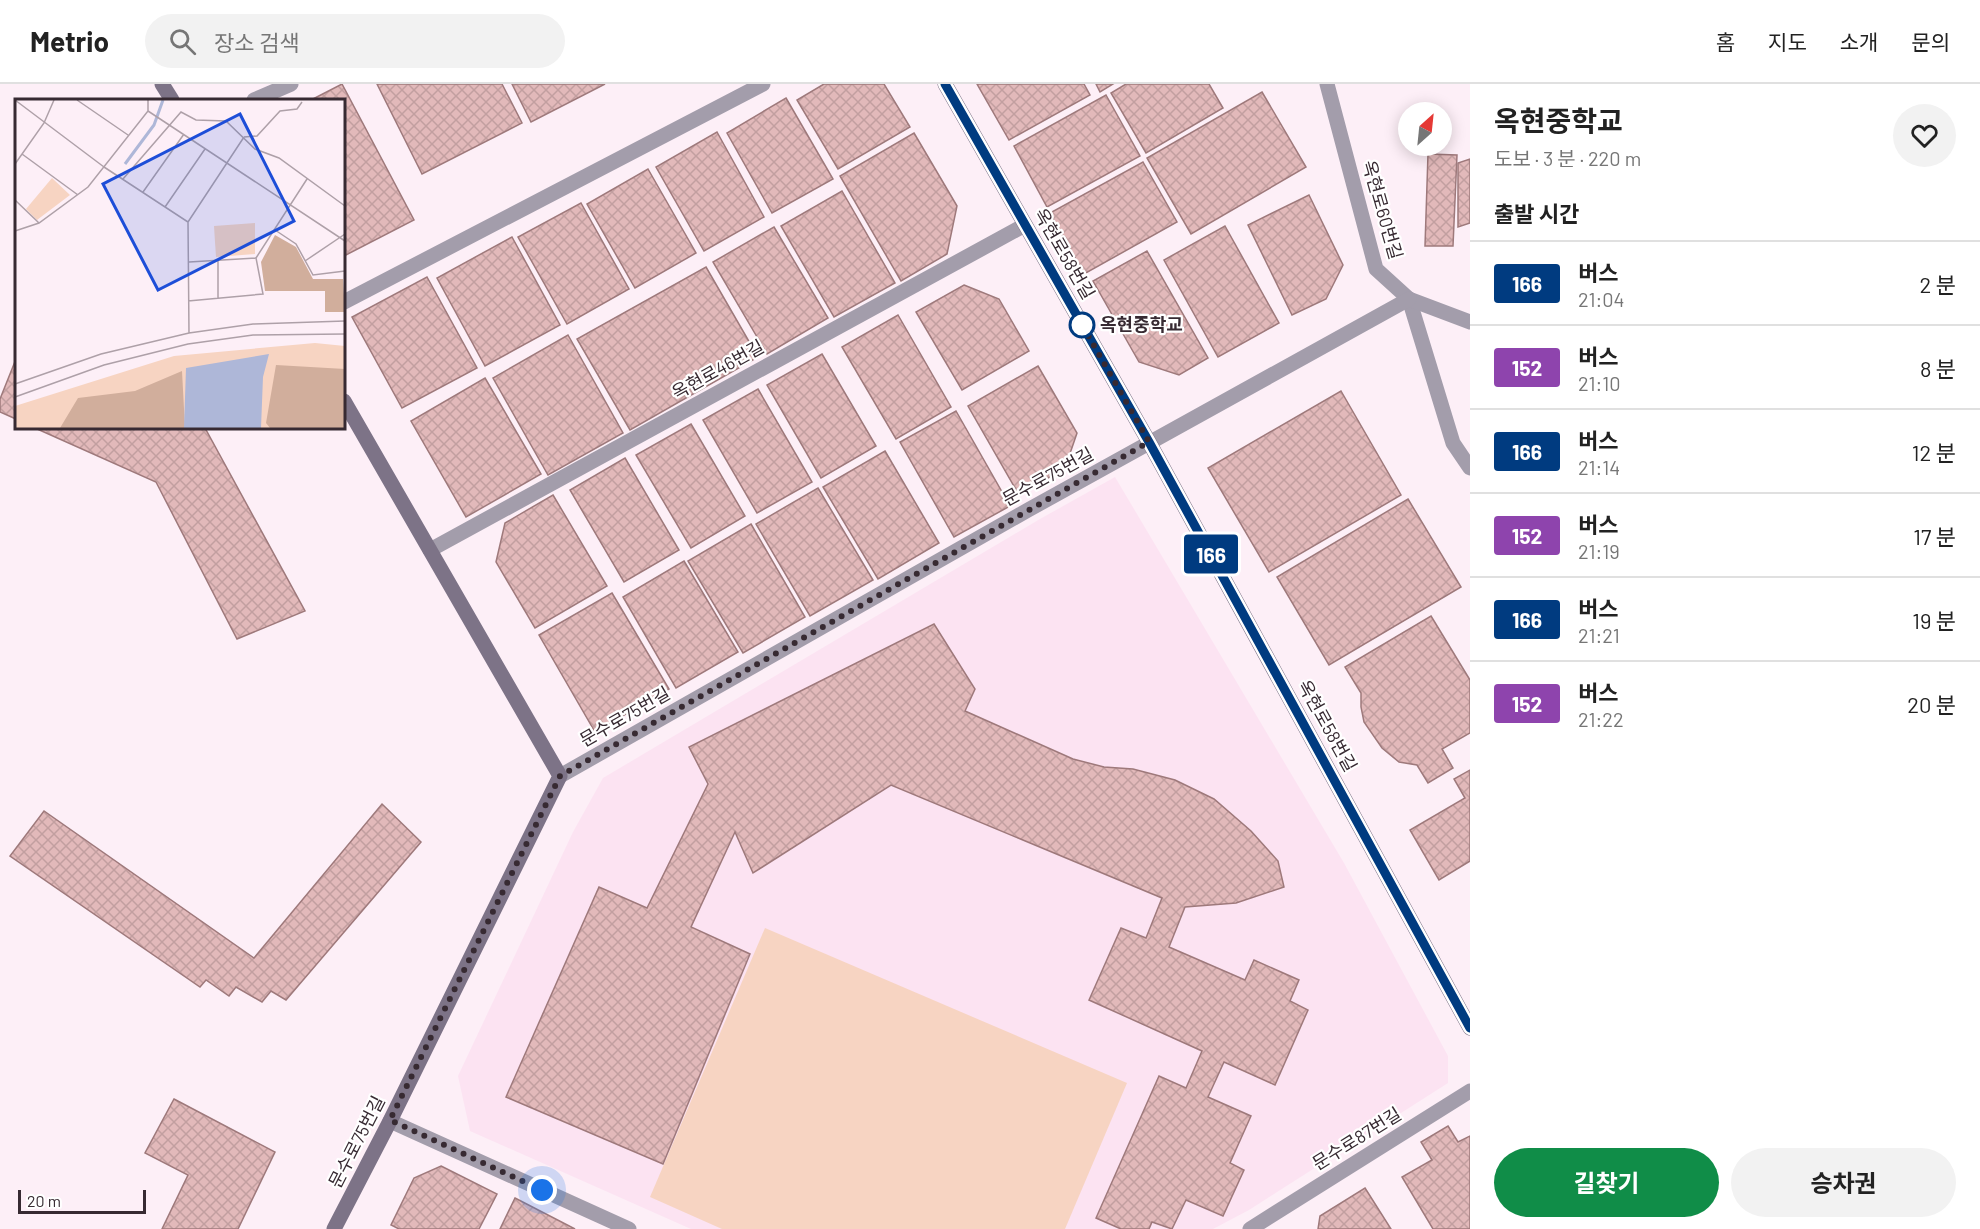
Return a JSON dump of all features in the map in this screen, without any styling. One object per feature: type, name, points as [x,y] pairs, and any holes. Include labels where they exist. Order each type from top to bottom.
[{"type":"main road","points":[[162,84],[171,99]]},
{"type":"main road","name":"옥현로58번길","points":[[945,84],[1149,442],[1470,1028]]},
{"type":"main road","points":[[345,402],[560,776]]},
{"type":"main road","name":"문수로75번길","points":[[334,1229],[560,776]]},
{"type":"street","points":[[256,99],[291,84]]},
{"type":"street","points":[[345,301],[763,84]]},
{"type":"street","name":"옥현로60번길","points":[[1327,84],[1376,269],[1409,299]]},
{"type":"street","name":"옥현로46번길","points":[[430,549],[1025,225]]},
{"type":"street","points":[[1409,299],[1453,443],[1470,468]]},
{"type":"street","points":[[1149,442],[1409,299],[1470,322]]},
{"type":"street","name":"문수로75번길","points":[[560,776],[1149,442]]},
{"type":"street","name":"문수로87번길","points":[[1250,1229],[1267,1225],[1470,1091]]},
{"type":"street","points":[[390,1120],[629,1229]]},
{"type":"shaded area","points":[[1115,477],[1344,863],[1448,1056],[1448,1083],[1249,1210],[1213,1229],[691,1229],[470,1131],[458,1076],[573,832],[603,778],[1040,519]]},
{"type":"shaded area","points":[[765,928],[1127,1083],[1065,1229],[722,1229],[650,1197]]},
{"type":"building","points":[[342,84],[414,220],[345,255],[345,99],[313,99]]},
{"type":"building","points":[[377,84],[502,84],[522,123],[422,174]]},
{"type":"building","points":[[512,84],[605,84],[531,122]]},
{"type":"building","points":[[824,84],[884,84],[910,127],[838,169],[797,100]]},
{"type":"building","points":[[977,84],[1084,84],[1090,95],[1009,140]]},
{"type":"building","points":[[1096,84],[1113,84],[1100,92]]},
{"type":"building","points":[[1126,84],[1209,84],[1223,108],[1146,153],[1111,93]]},
{"type":"building","points":[[1262,92],[1306,167],[1191,234],[1147,158]]},
{"type":"building","points":[[1106,95],[1140,156],[1047,207],[1014,146]]},
{"type":"building","points":[[786,98],[833,179],[772,213],[727,133]]},
{"type":"building","points":[[717,132],[764,217],[704,251],[656,167]]},
{"type":"building","points":[[914,133],[957,206],[947,254],[901,281],[840,176]]},
{"type":"building","points":[[1457,155],[1453,246],[1425,246],[1428,156]]},
{"type":"building","points":[[1470,159],[1470,223],[1458,227],[1458,163]]},
{"type":"building","points":[[1143,162],[1177,222],[1084,274],[1050,213]]},
{"type":"building","points":[[648,169],[696,253],[635,288],[587,204]]},
{"type":"building","points":[[842,191],[895,283],[834,317],[781,226]]},
{"type":"building","points":[[1309,195],[1343,265],[1326,299],[1292,315],[1248,225]]},
{"type":"building","points":[[581,203],[629,289],[567,324],[518,237]]},
{"type":"building","points":[[1225,226],[1279,323],[1218,357],[1164,260]]},
{"type":"building","points":[[774,227],[828,318],[767,354],[713,262]]},
{"type":"building","points":[[512,237],[560,325],[485,366],[437,278]]},
{"type":"building","points":[[1147,251],[1208,358],[1179,375],[1139,362],[1093,281]]},
{"type":"building","points":[[706,267],[758,357],[630,430],[577,339]]},
{"type":"building","points":[[427,277],[477,368],[402,408],[352,317]]},
{"type":"building","points":[[964,285],[999,299],[1029,351],[962,390],[916,312]]},
{"type":"building","points":[[898,315],[951,407],[896,439],[842,347]]},
{"type":"building","points":[[568,335],[623,433],[548,475],[493,378]]},
{"type":"building","points":[[822,354],[876,446],[821,478],[767,385]]},
{"type":"building","points":[[15,362],[15,419],[0,412],[0,399]]},
{"type":"building","points":[[1038,366],[1077,433],[1065,468],[1019,495],[968,406]]},
{"type":"building","points":[[485,378],[541,474],[466,517],[411,421]]},
{"type":"building","points":[[758,389],[812,482],[757,513],[703,420]]},
{"type":"building","points":[[1341,391],[1401,495],[1269,572],[1208,468]]},
{"type":"building","points":[[956,411],[1010,506],[954,537],[900,442]]},
{"type":"building","points":[[691,424],[745,516],[691,548],[636,455]]},
{"type":"building","points":[[37,429],[206,429],[305,611],[237,639],[156,482]]},
{"type":"building","points":[[885,451],[939,543],[878,579],[823,487]]},
{"type":"building","points":[[625,458],[679,550],[624,582],[570,490]]},
{"type":"building","points":[[818,488],[873,580],[810,616],[756,524]]},
{"type":"building","points":[[553,495],[607,586],[535,628],[496,562],[505,523]]},
{"type":"building","points":[[1408,499],[1461,587],[1329,665],[1277,577]]},
{"type":"building","points":[[751,524],[805,617],[743,653],[688,561]]},
{"type":"building","points":[[684,561],[738,652],[676,688],[623,597]]},
{"type":"building","points":[[612,593],[669,689],[595,732],[539,635]]},
{"type":"building","points":[[1431,616],[1470,680],[1470,733],[1442,749],[1453,768],[1428,783],[1417,765],[1399,762],[1382,748],[1364,722],[1361,693],[1345,667]]},
{"type":"building","points":[[934,624],[975,689],[965,711],[1073,759],[1104,767],[1133,769],[1175,780],[1214,799],[1251,831],[1278,861],[1284,887],[1236,903],[1185,907],[1169,947],[1245,980],[1254,960],[1299,980],[1290,1001],[1308,1010],[1275,1085],[1224,1062],[1208,1097],[1251,1116],[1230,1163],[1244,1170],[1223,1216],[1186,1200],[1172,1229],[1152,1222],[1149,1229],[1121,1229],[1096,1218],[1159,1076],[1186,1088],[1202,1051],[1089,1000],[1121,928],[1146,938],[1162,898],[891,785],[753,873],[735,832],[691,927],[750,954],[663,1164],[506,1097],[599,887],[647,908],[708,784],[689,747]]},
{"type":"building","points":[[1470,770],[1470,861],[1439,880],[1410,830],[1465,798],[1454,779]]},
{"type":"building","points":[[382,804],[421,842],[286,1000],[271,991],[262,1002],[236,987],[229,996],[206,980],[200,987],[10,856],[44,811],[254,958]]},
{"type":"building","points":[[174,1099],[275,1152],[238,1229],[162,1229],[188,1175],[145,1153]]},
{"type":"building","points":[[1448,1126],[1458,1142],[1470,1136],[1470,1229],[1433,1229],[1402,1177],[1432,1160],[1421,1142]]},
{"type":"building","points":[[441,1166],[497,1194],[479,1229],[399,1229],[391,1225],[414,1178]]},
{"type":"building","points":[[1365,1188],[1391,1229],[1318,1229],[1320,1216]]},
{"type":"building","points":[[515,1198],[575,1229],[500,1229]]},
{"type":"bus line","name":"166","points":[[945,84],[1149,442],[1470,1028]]},
{"type":"place","name":"옥현중학교","points":[[1082,325]]},
{"type":"route","points":[[542,1190],[390,1120],[560,776],[1149,442],[1081,323],[1082,325]]}]
